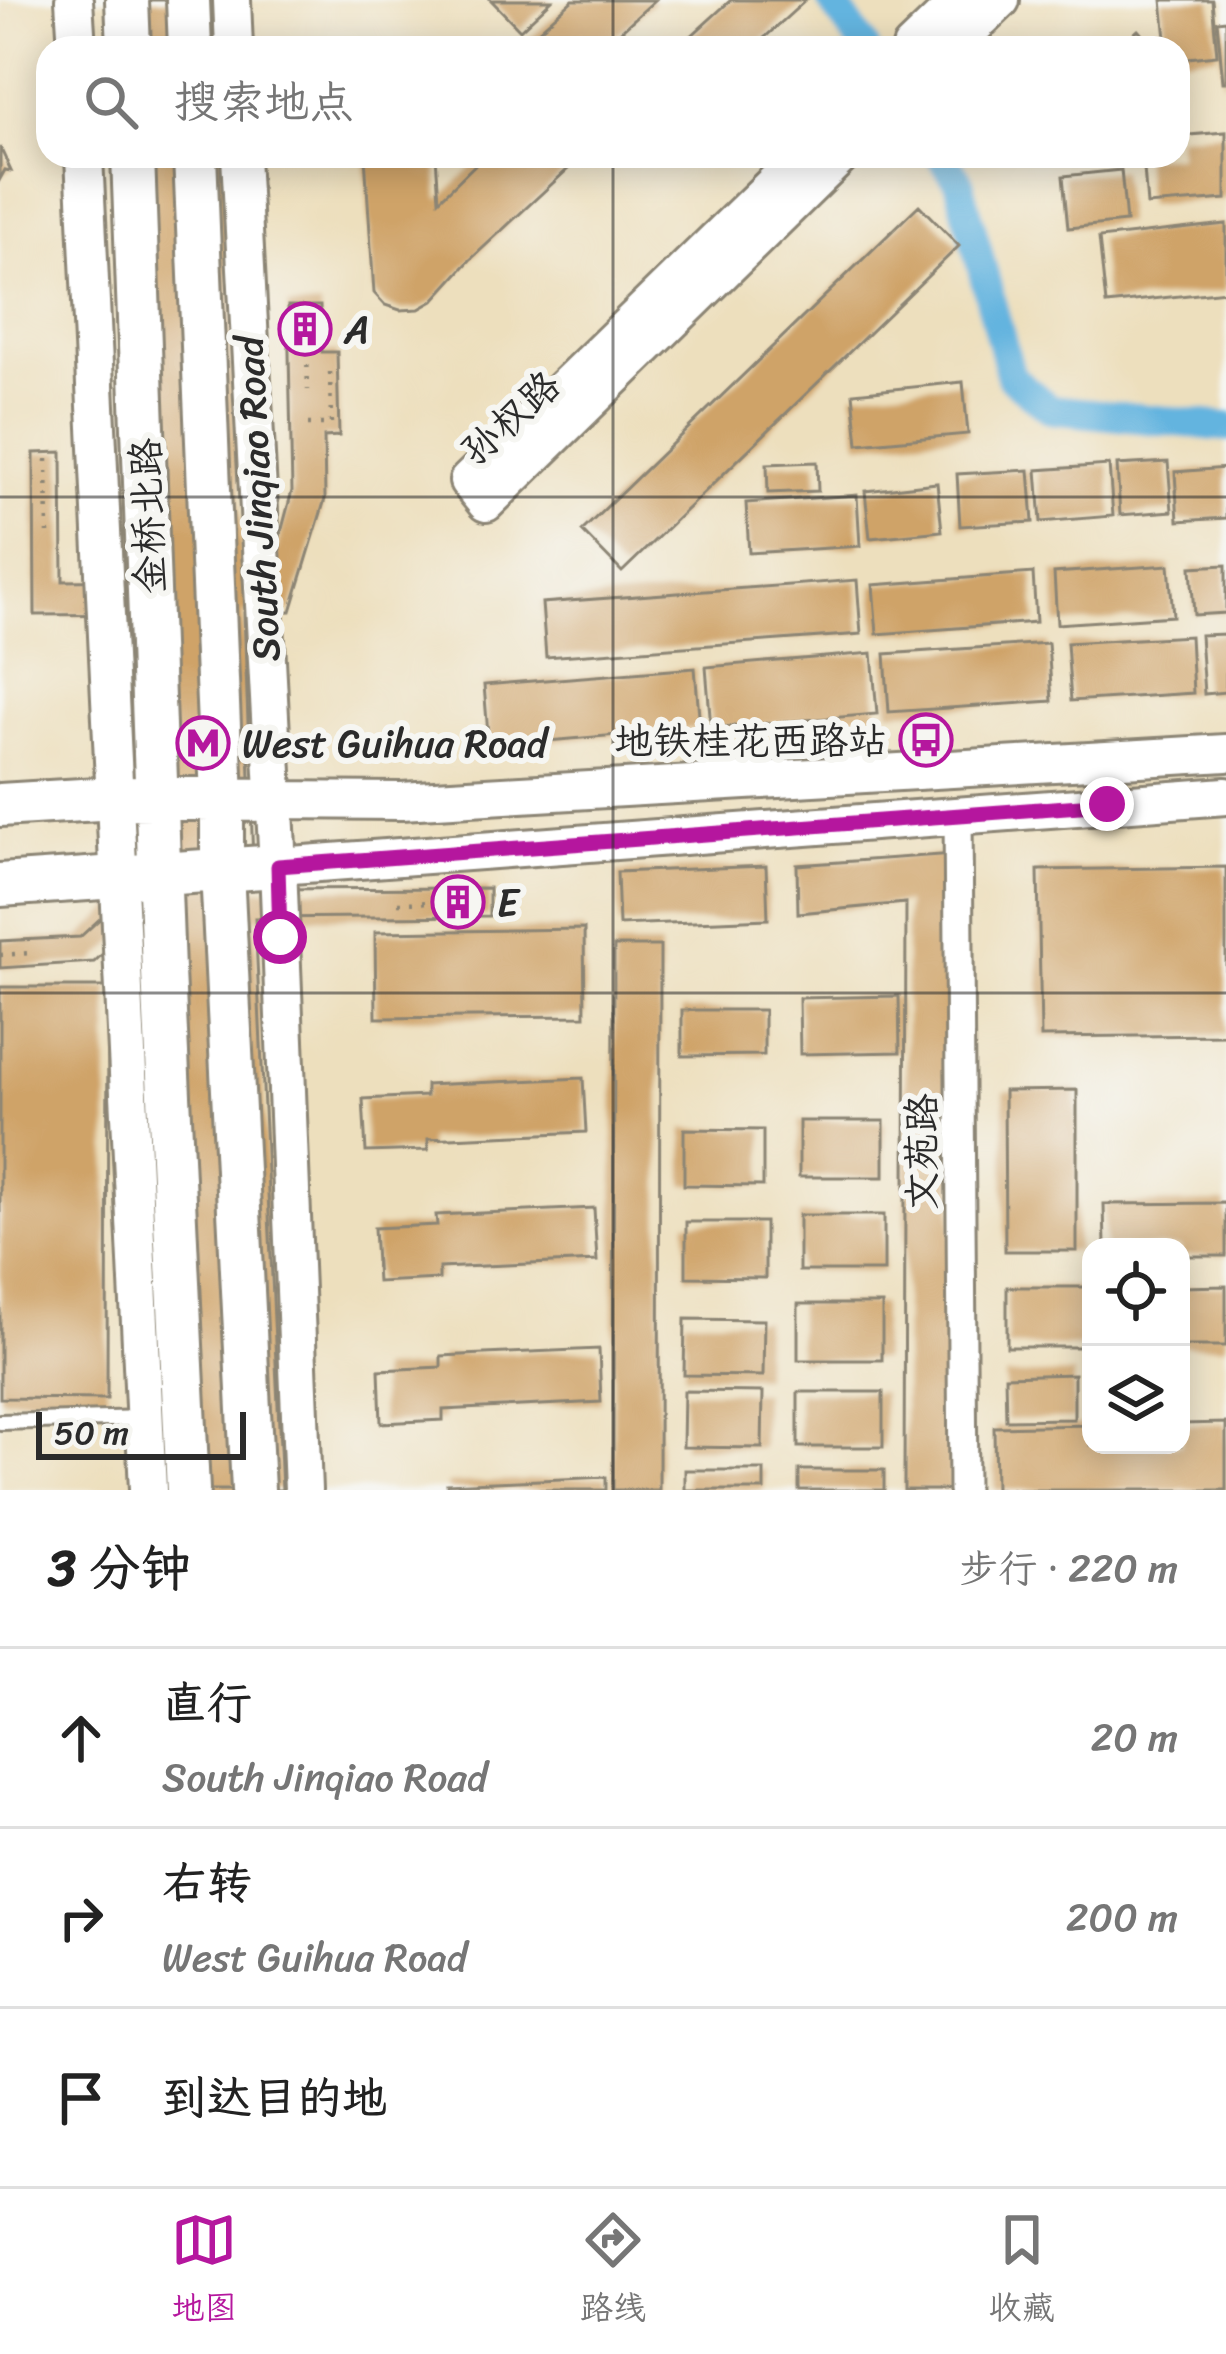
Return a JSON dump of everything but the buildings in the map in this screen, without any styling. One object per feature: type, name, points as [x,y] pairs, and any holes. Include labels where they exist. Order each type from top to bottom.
[{"type":"main road","points":[[74,0],[76,36]]},
{"type":"main road","points":[[127,0],[128,36]]},
{"type":"main road","points":[[188,0],[190,36]]},
{"type":"main road","points":[[232,0],[234,36]]},
{"type":"main road","points":[[947,36],[1001,0]]},
{"type":"main road","points":[[940,36],[958,1]]},
{"type":"main road","name":"金桥北路","points":[[86,168],[115,798]]},
{"type":"main road","name":"金桥北路","points":[[133,168],[158,798],[140,876]]},
{"type":"main road","name":"金桥北路","points":[[196,168],[222,871]]},
{"type":"main road","name":"South Jinqiao Road","points":[[241,168],[278,866],[302,1490]]},
{"type":"main road","name":"孙权路","points":[[790,168],[468,481],[487,503],[829,168]]},
{"type":"main road","points":[[0,806],[115,798],[401,801],[1226,753]]},
{"type":"main road","points":[[0,885],[1226,796]]},
{"type":"main road","points":[[115,798],[163,971],[188,1490]]},
{"type":"main road","points":[[222,871],[253,1490]]},
{"type":"main road","points":[[140,876],[148,1490]]},
{"type":"street","name":"文苑路","points":[[958,814],[963,1490]]},
{"type":"lane","points":[[0,1422],[145,1418]]},
{"type":"path","points":[[306,317],[308,390]]},
{"type":"path","points":[[308,424],[331,424],[330,370]]},
{"type":"path","points":[[47,459],[48,533]]},
{"type":"path","points":[[398,903],[479,901]]},
{"type":"path","points":[[0,955],[32,953]]},
{"type":"waterway","points":[[831,0],[856,36]]},
{"type":"waterway","points":[[949,168],[959,182],[1011,377],[1050,409],[1226,427]]},
{"type":"place","name":"A","points":[[305,329]]},
{"type":"place","name":"地铁桂花西路站","points":[[926,740]]},
{"type":"place","name":"West Guihua Road","points":[[203,743]]},
{"type":"place","name":"E","points":[[458,902]]},
{"type":"route","points":[[280,937],[278,866],[1107,804]]}]
